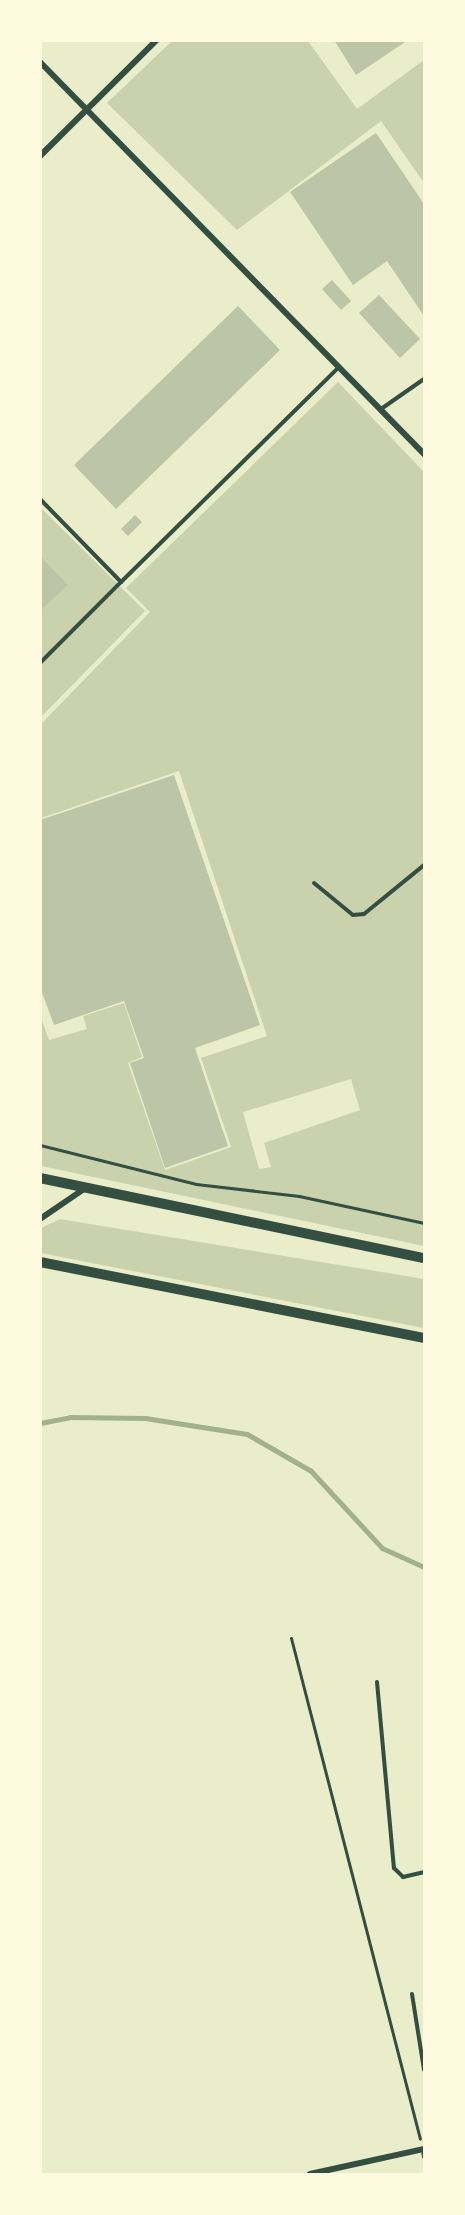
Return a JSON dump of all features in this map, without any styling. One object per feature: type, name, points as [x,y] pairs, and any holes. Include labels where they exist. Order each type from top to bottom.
[{"type":"main road","points":[[40,1178],[424,1258]]},
{"type":"main road","points":[[40,1262],[424,1338]]},
{"type":"street","points":[[40,156],[157,40]]},
{"type":"street","points":[[40,63],[424,454]]},
{"type":"street","points":[[40,1219],[84,1189]]},
{"type":"street","points":[[314,2174],[424,2152]]},
{"type":"lane","points":[[40,663],[340,367]]},
{"type":"lane","points":[[381,409],[424,378]]},
{"type":"lane","points":[[40,499],[121,582]]},
{"type":"lane","points":[[314,883],[353,915],[364,914],[424,865]]},
{"type":"lane","points":[[378,1682],[394,1868],[404,1877],[424,1872]]},
{"type":"lane","points":[[412,1994],[424,2070]]},
{"type":"path","points":[[40,1145],[196,1184],[299,1196],[424,1223]]},
{"type":"path","points":[[291,1638],[424,2152]]},
{"type":"green space","points":[[172,41],[308,41],[357,109],[424,60],[424,183],[381,121],[237,230],[107,103]]},
{"type":"green space","points":[[338,382],[424,472],[424,1246],[41,1166],[40,1015],[49,1040],[87,1029],[83,1016],[124,1003],[142,1057],[128,1063],[165,1170],[231,1147],[201,1058],[267,1036],[179,771],[41,818],[41,724],[150,612],[126,588]],"holes":[[[351,1079],[360,1110],[264,1143],[271,1167],[259,1169],[243,1112]]]},
{"type":"green space","points":[[40,507],[145,611],[41,717],[40,717]]},
{"type":"green space","points":[[60,1219],[424,1279],[424,1328],[41,1253],[41,1228]]},
{"type":"building","points":[[334,40],[408,40],[356,75]]},
{"type":"building","points":[[376,133],[424,204],[424,316],[387,261],[353,285],[290,192]]},
{"type":"building","points":[[332,280],[351,301],[341,310],[322,289]]},
{"type":"building","points":[[379,295],[420,339],[400,358],[359,313]]},
{"type":"building","points":[[238,306],[280,350],[116,509],[74,465]]},
{"type":"building","points":[[135,515],[142,522],[128,536],[121,529]]},
{"type":"building","points":[[40,556],[68,585],[40,611]]},
{"type":"building","points":[[174,775],[260,1025],[195,1048],[228,1146],[165,1168],[130,1063],[144,1058],[124,1001],[54,1025],[40,987],[40,820]]},
{"type":"waterway","points":[[40,1423],[70,1417],[145,1418],[247,1434],[311,1471],[382,1548],[424,1567]]}]
